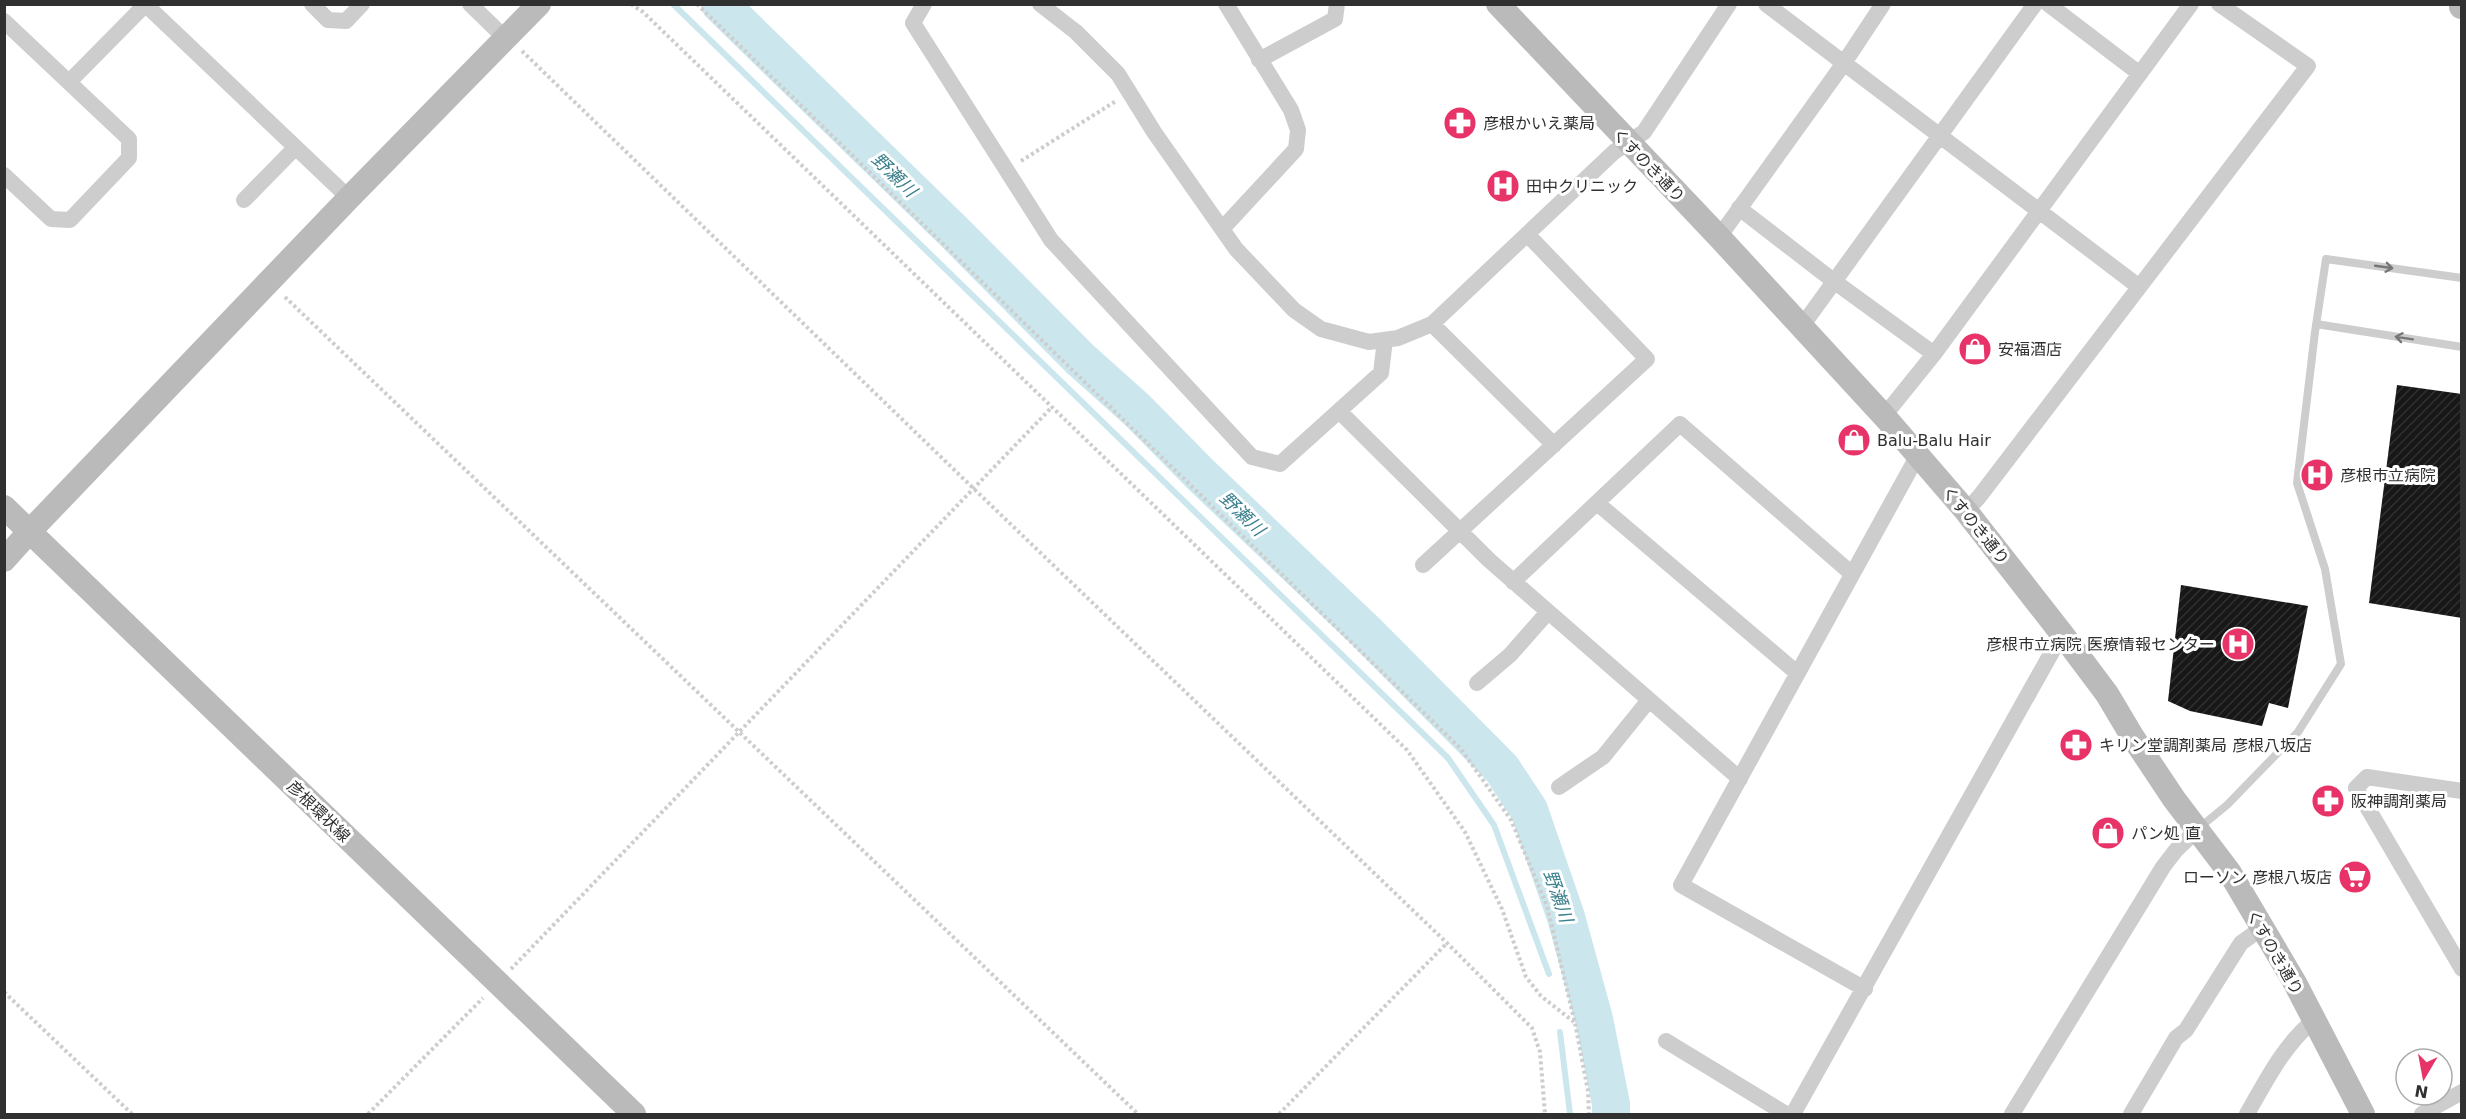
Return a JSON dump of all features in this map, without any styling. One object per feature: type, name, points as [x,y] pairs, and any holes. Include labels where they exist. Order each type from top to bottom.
[{"type":"street","points":[[312,4],[328,20],[346,21],[362,4]]},
{"type":"street","points":[[470,4],[506,38]]},
{"type":"street","points":[[4,560],[268,282],[539,4]]},
{"type":"street","points":[[924,4],[913,23],[1051,240],[1252,457],[1280,464],[1381,373],[1385,340]]},
{"type":"street","points":[[1040,4],[1076,32],[1118,74],[1154,132],[1236,249],[1294,310],[1321,329],[1369,342],[1398,338],[1432,324],[1614,152],[1644,132],[1729,4]]},
{"type":"street","points":[[1222,228],[1296,149],[1298,130],[1291,110],[1226,4]]},
{"type":"street","points":[[1259,60],[1335,19],[1337,4]]},
{"type":"street","name":"くすのき通り","points":[[1498,4],[1719,237],[1884,416],[1966,511],[2062,634],[2107,694],[2150,763],[2230,873],[2295,982],[2313,1021],[2363,1114]]},
{"type":"street","points":[[1766,4],[2139,286]]},
{"type":"street","points":[[1719,237],[1844,63],[1883,4]]},
{"type":"street","points":[[1802,326],[2035,4]]},
{"type":"street","points":[[2048,4],[2140,74]]},
{"type":"street","points":[[1884,416],[1934,354],[2191,4]]},
{"type":"street","points":[[1966,511],[2308,66],[2219,4]]},
{"type":"street","points":[[69,82],[146,5],[349,198]]},
{"type":"street","points":[[4,21],[129,139],[129,158],[70,220],[51,219],[4,175]]},
{"type":"street","points":[[244,200],[295,148]]},
{"type":"street","points":[[1739,208],[1934,354]]},
{"type":"street","points":[[1423,565],[1647,359],[1527,234]]},
{"type":"street","points":[[1432,324],[1554,445]]},
{"type":"street","points":[[1339,411],[1460,532],[1514,582],[1740,779]]},
{"type":"street","points":[[1514,582],[1680,424],[1852,574]]},
{"type":"street","points":[[1865,989],[1681,885],[1918,455]]},
{"type":"street","points":[[1598,503],[1797,673]]},
{"type":"street","name":"彦根環状線","points":[[4,507],[634,1114]]},
{"type":"street","points":[[1477,682],[1510,655],[1548,612]]},
{"type":"street","points":[[1793,1114],[2062,634]]},
{"type":"street","points":[[1559,787],[1603,758],[1649,700]]},
{"type":"street","points":[[2462,791],[2367,777],[2356,788],[2462,969]]},
{"type":"street","points":[[2012,1114],[2163,867],[2176,850],[2198,829]]},
{"type":"street","points":[[2131,1114],[2176,1038],[2186,1030],[2241,943],[2262,928]]},
{"type":"street","points":[[2247,1114],[2277,1062],[2296,1035],[2313,1021]]},
{"type":"street","points":[[1666,1041],[1786,1114]]},
{"type":"street","points":[[2422,1114],[2462,1092]]},
{"type":"lane","points":[[2198,829],[2227,805],[2298,732],[2341,663],[2325,569],[2297,483],[2326,259],[2462,278]]},
{"type":"lane","points":[[2316,324],[2462,347]]},
{"type":"path","points":[[631,4],[643,12],[1407,750],[1465,832],[1502,909],[1526,976],[1542,996],[1575,1023]]},
{"type":"path","points":[[697,4],[1461,749],[1511,820],[1546,906],[1575,1023],[1588,1091],[1589,1114]]},
{"type":"path","points":[[506,38],[520,48],[973,488],[1447,943],[1532,1028],[1540,1052],[1545,1114]]},
{"type":"path","points":[[1007,171],[1129,92]]},
{"type":"path","points":[[268,282],[1137,1114]]},
{"type":"path","points":[[368,1114],[498,983],[1052,407]]},
{"type":"path","points":[[1279,1114],[1447,943]]},
{"type":"path","points":[[4,992],[132,1114]]},
{"type":"building","name":"彦根市立病院","points":[[2397,385],[2462,394],[2462,618],[2369,603]]},
{"type":"building","points":[[2181,585],[2308,606],[2288,708],[2269,703],[2262,726],[2190,711],[2168,701]]},
{"type":"waterway","points":[[673,4],[1448,758],[1494,825],[1549,974]]},
{"type":"waterway","name":"野瀬川","points":[[720,4],[955,233],[1080,359],[1137,410],[1201,475],[1366,632],[1502,769],[1529,810],[1566,917],[1594,1019],[1611,1114]]},
{"type":"waterway","points":[[1560,1032],[1570,1114]]},
{"type":"place","name":"彦根かいえ薬局","points":[[1460,123]]},
{"type":"place","name":"田中クリニック","points":[[1503,186]]},
{"type":"place","name":"安福酒店","points":[[1975,349]]},
{"type":"place","name":"Balu-Balu Hair","points":[[1854,440]]},
{"type":"place","name":"彦根市立病院","points":[[2317,475]]},
{"type":"place","name":"彦根市立病院 医療情報センター","points":[[2238,644]]},
{"type":"place","name":"キリン堂調剤薬局 彦根八坂店","points":[[2076,745]]},
{"type":"place","name":"阪神調剤薬局","points":[[2328,801]]},
{"type":"place","name":"パン処 直","points":[[2108,833]]},
{"type":"place","name":"ローソン 彦根八坂店","points":[[2355,877]]}]
